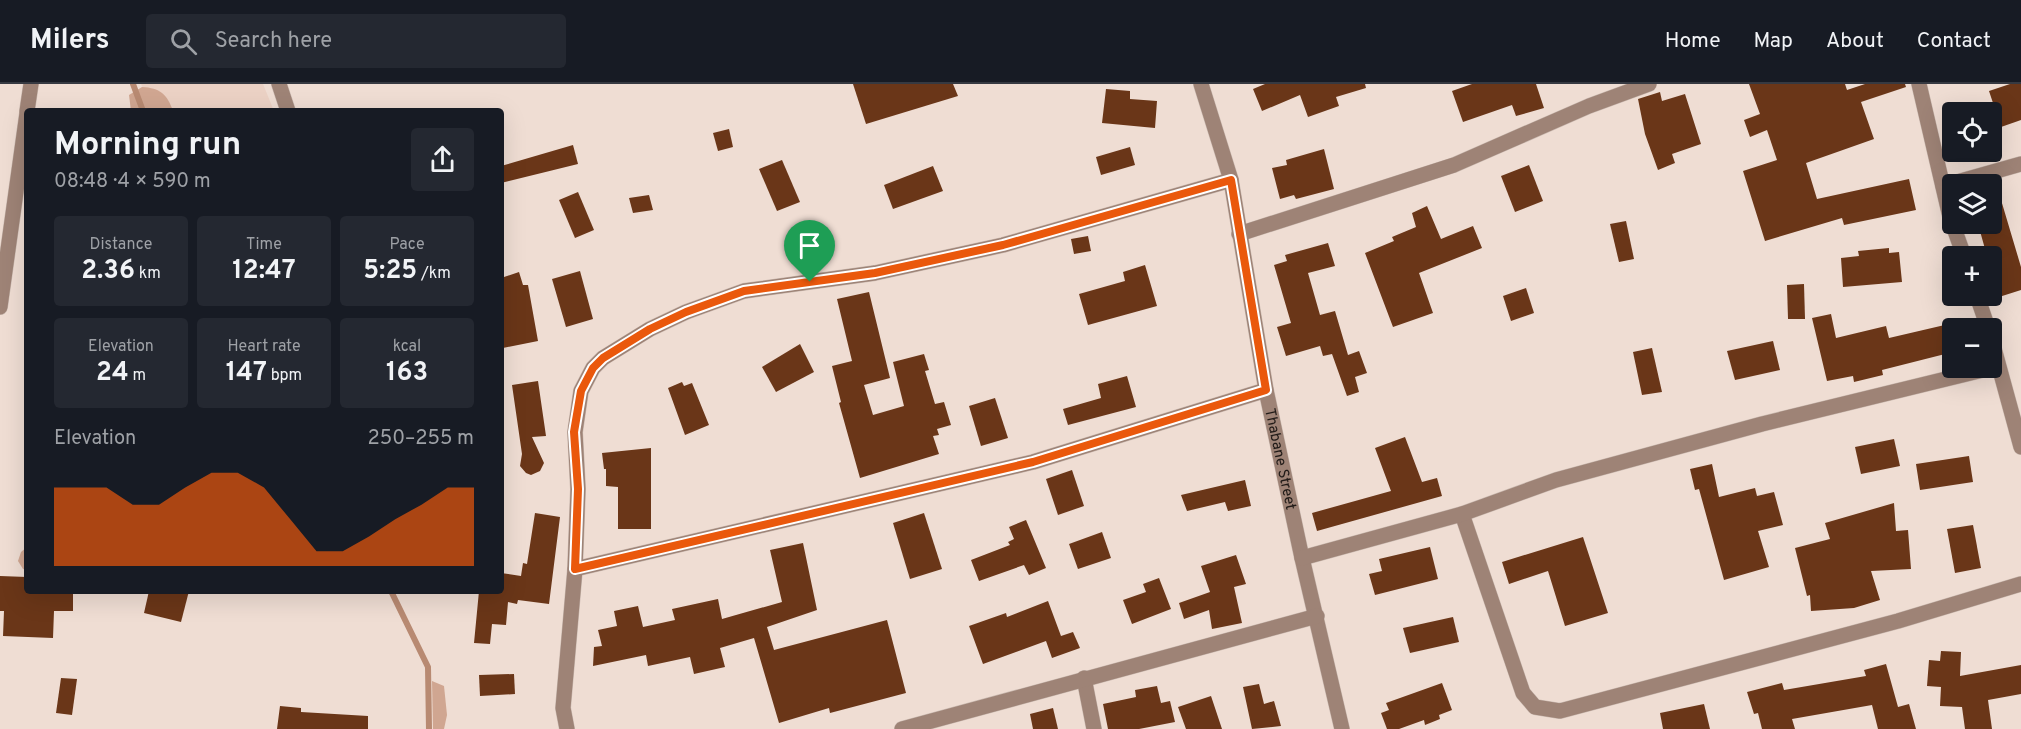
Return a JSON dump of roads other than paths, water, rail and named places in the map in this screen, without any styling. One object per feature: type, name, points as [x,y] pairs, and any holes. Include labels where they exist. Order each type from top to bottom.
[{"type":"street","points":[[28,108],[31,84]]},
{"type":"street","points":[[279,84],[287,108]]},
{"type":"street","name":"Thabane Street","points":[[1201,84],[1231,180],[1266,390],[1342,729]]},
{"type":"street","points":[[1239,234],[1454,165],[1589,106],[1649,84]]},
{"type":"street","points":[[1919,84],[1942,182]]},
{"type":"street","points":[[0,307],[24,134]]},
{"type":"street","points":[[1986,174],[2021,164]]},
{"type":"street","points":[[567,729],[563,708],[575,569],[578,489],[574,432],[581,391],[593,368],[603,358],[650,329],[686,312],[744,291],[875,273],[1003,245],[1231,180]]},
{"type":"street","points":[[1302,558],[1462,514],[1556,480],[1762,424],[1949,378]]},
{"type":"street","points":[[1999,378],[2019,428],[2021,447]]},
{"type":"street","points":[[575,569],[1033,462],[1266,390]]},
{"type":"street","points":[[1462,514],[1523,693],[1535,706],[1560,711],[1898,621],[2021,584]]},
{"type":"street","points":[[902,729],[1317,616]]},
{"type":"street","points":[[1084,678],[1094,729]]},
{"type":"waterway","points":[[133,84],[142,108]]},
{"type":"waterway","points":[[392,594],[428,667],[429,729]]}]
